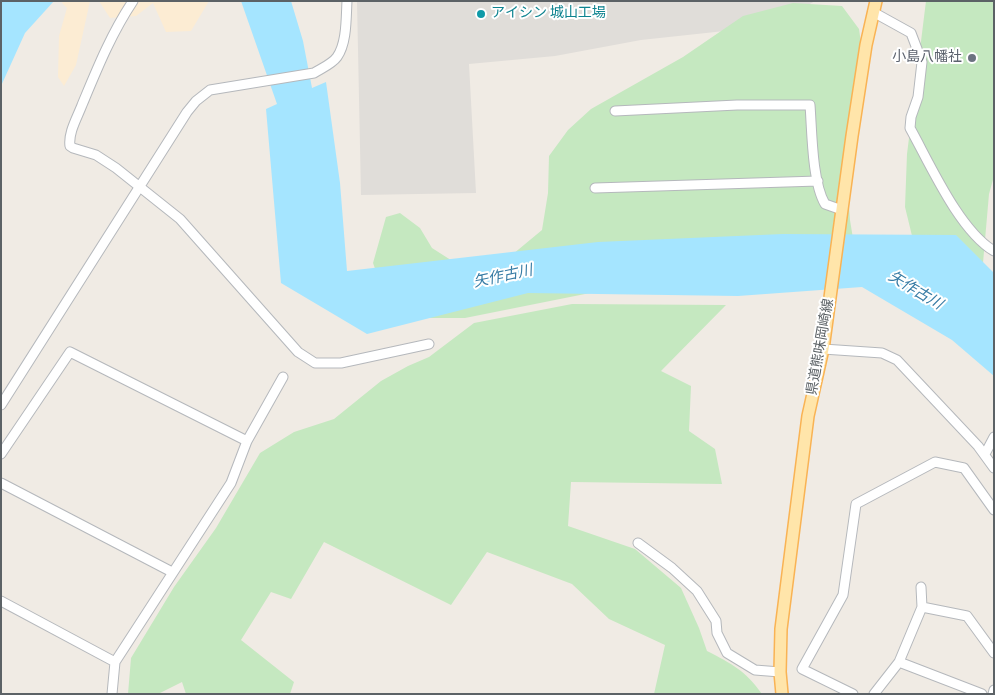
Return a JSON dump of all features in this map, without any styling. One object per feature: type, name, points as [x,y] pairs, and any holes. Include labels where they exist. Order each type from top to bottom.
[{"type":"main road","name":"県道熊味岡崎線","points":[[782,694],[780,629],[808,416],[823,349],[866,45],[875,6]]},
{"type":"street","points":[[133,1],[101,59],[72,130],[70,146],[96,154],[180,219],[298,352],[315,363],[341,363],[429,344]]},
{"type":"street","points":[[1,405],[187,112],[196,101],[210,90],[314,73],[329,64],[338,56],[343,42],[347,1]]},
{"type":"street","points":[[875,6],[910,33],[922,62],[918,97],[911,117],[910,128],[955,211],[976,237],[994,252]]},
{"type":"street","points":[[615,112],[737,105],[810,105],[814,166],[821,197],[825,204],[842,210]]},
{"type":"street","points":[[595,188],[818,181]]},
{"type":"street","points":[[823,349],[882,352],[897,360],[985,454],[994,468]]},
{"type":"street","points":[[1,454],[70,352],[247,441]]},
{"type":"street","points":[[112,694],[115,662],[172,572],[232,483],[247,441],[284,377]]},
{"type":"street","points":[[985,454],[994,437]]},
{"type":"street","points":[[853,694],[802,669],[843,595],[856,504],[935,462],[964,468],[994,510]]},
{"type":"street","points":[[1,483],[172,572]]},
{"type":"street","points":[[638,543],[672,568],[698,591],[716,620],[716,633],[727,653],[755,670],[780,672]]},
{"type":"street","points":[[874,694],[899,662],[922,607],[921,587]]},
{"type":"street","points":[[1,601],[115,662]]},
{"type":"street","points":[[922,607],[967,616],[994,652]]},
{"type":"street","points":[[899,662],[982,694]]},
{"type":"shaded area","points":[[357,1],[815,1],[771,26],[641,40],[555,56],[469,64],[476,193],[361,195]]},
{"type":"green space","points":[[926,1],[994,1],[994,176],[989,194],[983,263],[914,244],[905,207],[907,154]]},
{"type":"green space","points":[[793,3],[842,6],[859,29],[863,57],[851,104],[846,167],[850,220],[855,251],[640,283],[465,318],[428,318],[383,291],[373,263],[386,217],[400,213],[420,228],[432,248],[468,271],[507,259],[542,230],[548,193],[549,156],[568,130],[591,109],[683,57],[743,16]]},
{"type":"green space","points":[[572,304],[726,305],[661,371],[691,386],[689,431],[715,449],[722,484],[571,482],[568,526],[635,549],[681,588],[707,651],[738,668],[762,694],[654,694],[665,645],[609,619],[572,584],[487,552],[451,605],[324,542],[291,599],[271,592],[241,640],[294,682],[290,694],[186,694],[182,682],[158,694],[128,694],[131,658],[174,587],[216,528],[260,453],[294,432],[334,419],[381,381],[429,357],[474,323]]},
{"type":"sand","points":[[63,1],[90,1],[76,65],[64,86],[58,77],[59,36],[67,8],[62,3]]},
{"type":"sand","points":[[99,1],[209,1],[191,31],[166,32],[153,3],[136,16],[110,18]]},
{"type":"water","points":[[1,1],[54,1],[25,33],[1,86]]},
{"type":"water","name":"矢作古川","points":[[241,1],[291,1],[303,41],[312,88],[326,82],[340,183],[347,271],[598,242],[783,234],[956,235],[994,273],[994,376],[952,340],[862,287],[738,296],[528,293],[367,334],[281,283],[266,109],[277,104]]},
{"type":"place","name":"アイシン 城山工場","points":[[481,14]]},
{"type":"place","name":"小島八幡社","points":[[972,58]]}]
